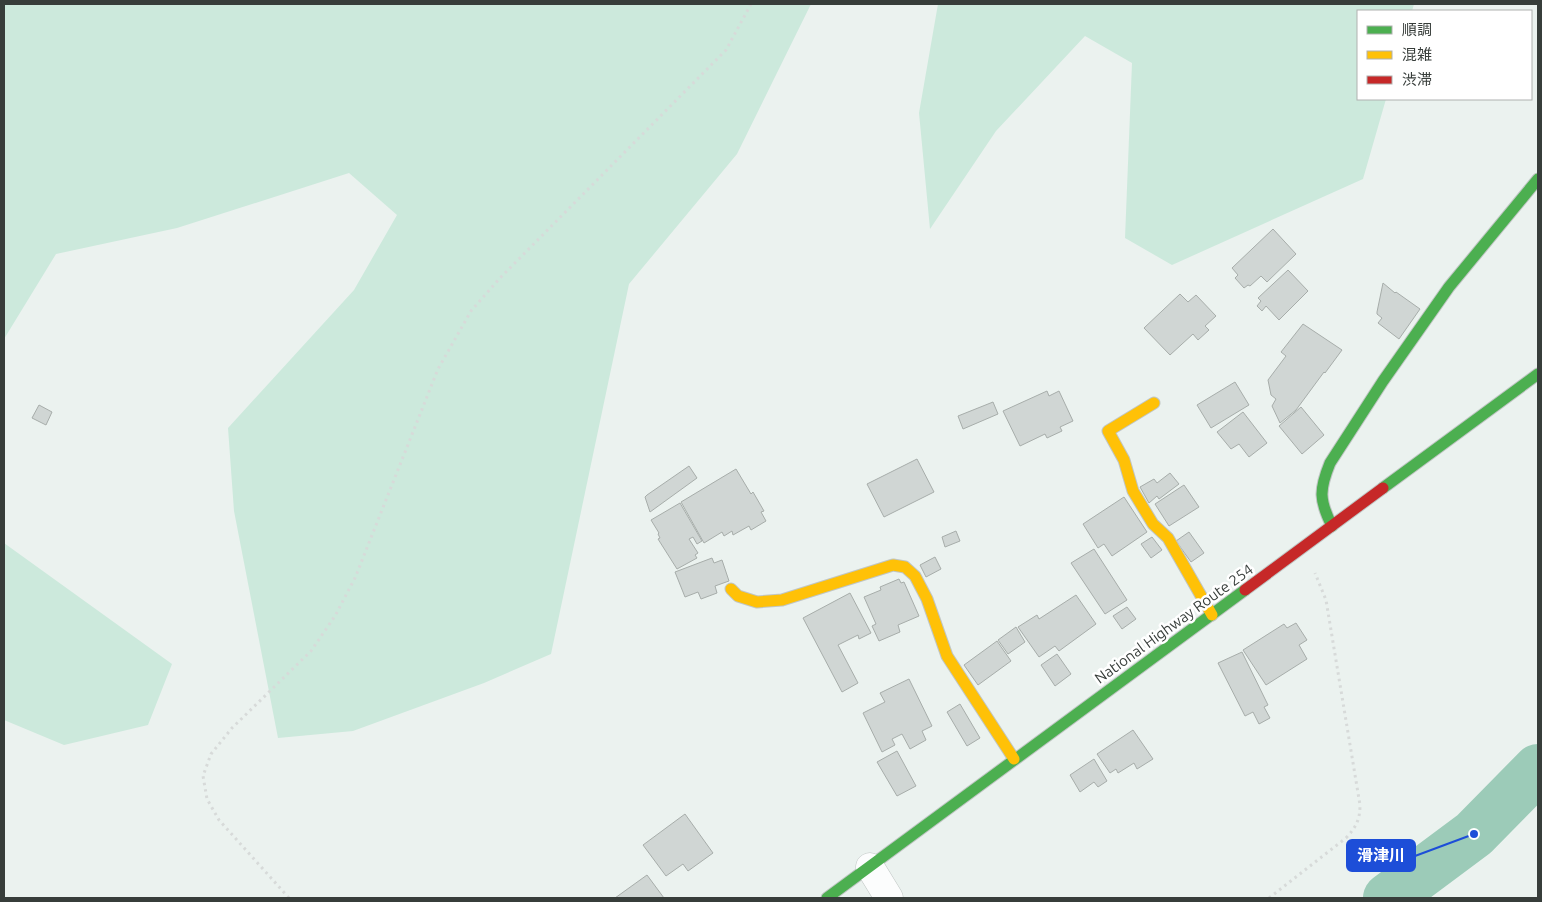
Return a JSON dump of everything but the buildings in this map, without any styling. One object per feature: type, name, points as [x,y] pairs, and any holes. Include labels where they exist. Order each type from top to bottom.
[{"type":"main road","points":[[1332,526],[1324,510],[1321,495],[1324,478],[1330,463],[1382,381],[1449,287],[1538,179]]},
{"type":"main road","name":"National Highway Route 254","points":[[828,898],[1538,374]]},
{"type":"main road","points":[[1154,403],[1108,431],[1124,460],[1132,491],[1153,524],[1168,538],[1212,615]]},
{"type":"main road","points":[[731,589],[738,596],[757,602],[782,600],[893,565],[905,567],[915,576],[927,599],[947,656],[1014,759]]},
{"type":"street","points":[[870,867],[889,898]]},
{"type":"path","points":[[289,898],[220,820],[207,799],[203,776],[210,754],[232,728],[311,651],[335,616],[355,578],[438,369],[471,311],[500,278],[726,50],[751,4]]},
{"type":"path","points":[[1269,898],[1346,838],[1356,828],[1360,817],[1360,805],[1326,600],[1318,579],[1301,549]]},
{"type":"green space","points":[[4,4],[811,4],[737,154],[629,284],[551,654],[484,683],[353,731],[278,738],[234,511],[228,428],[354,290],[397,215],[349,173],[177,228],[56,254],[4,339]]},
{"type":"green space","points":[[938,4],[1414,4],[1412,10],[1357,10],[1357,100],[1386,100],[1363,179],[1172,265],[1125,238],[1132,63],[1085,36],[996,131],[930,229],[919,113]]},
{"type":"green space","points":[[4,543],[172,664],[148,725],[64,745],[4,720]]},
{"type":"waterway","points":[[1388,898],[1474,834],[1538,769]]},
{"type":"traffic: fast","points":[[1332,526],[1322,495],[1322,488],[1330,463],[1383,381],[1449,287],[1538,179]]},
{"type":"traffic: fast","points":[[1383,488],[1538,374]]},
{"type":"traffic: fast","points":[[827,898],[1245,590]]},
{"type":"traffic: slow","points":[[1154,403],[1108,431],[1124,460],[1133,491],[1153,524],[1168,538],[1212,615]]},
{"type":"traffic: slow","points":[[731,589],[738,596],[757,602],[782,600],[893,565],[905,567],[915,576],[927,599],[947,656],[1014,759]]},
{"type":"traffic: jam","points":[[1245,590],[1383,488]]},
{"type":"place","name":"滑津川","points":[[1474,834]]}]
